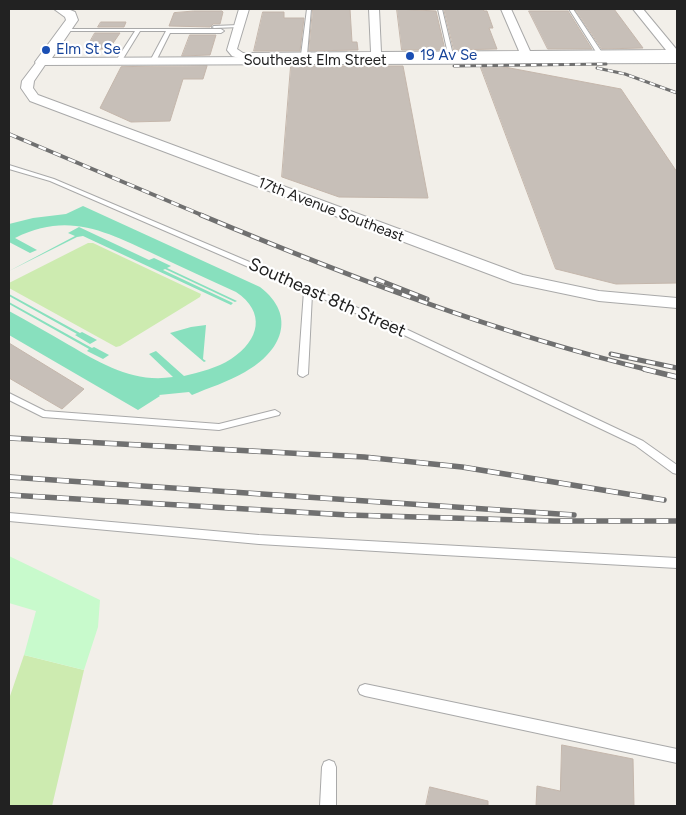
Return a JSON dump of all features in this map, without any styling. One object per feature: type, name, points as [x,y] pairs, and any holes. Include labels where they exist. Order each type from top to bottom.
[{"type":"street","points":[[239,26],[244,9]]},
{"type":"street","points":[[374,9],[376,55]]},
{"type":"street","points":[[506,9],[526,54]]},
{"type":"street","points":[[638,9],[676,55]]},
{"type":"street","points":[[42,62],[72,20],[71,15],[62,10]]},
{"type":"street","name":"Southeast Elm Street","points":[[239,26],[232,50],[236,54],[304,56],[451,54],[676,55]]},
{"type":"street","name":"Southeast Elm Street","points":[[42,62],[676,55]]},
{"type":"street","name":"17th Avenue Southeast","points":[[42,62],[28,81],[27,88],[34,98],[76,114],[519,279],[599,296],[677,303]]},
{"type":"lane","points":[[304,56],[309,9]]},
{"type":"lane","points":[[440,9],[451,54]]},
{"type":"lane","points":[[571,9],[600,54]]},
{"type":"lane","points":[[190,27],[239,26]]},
{"type":"lane","points":[[66,30],[221,31]]},
{"type":"lane","points":[[118,62],[138,30]]},
{"type":"lane","points":[[153,61],[169,31]]},
{"type":"lane","name":"Southeast 8th Street","points":[[9,167],[52,180],[308,289],[519,385],[639,443],[677,470]]},
{"type":"lane","points":[[303,374],[308,289]]},
{"type":"lane","points":[[9,396],[43,414],[219,427],[274,413]]},
{"type":"lane","points":[[9,517],[146,531],[460,553],[677,563]]},
{"type":"lane","points":[[365,690],[677,756]]},
{"type":"lane","points":[[328,806],[329,767]]},
{"type":"green space","points":[[83,206],[260,287],[272,298],[279,310],[281,321],[280,333],[276,344],[258,364],[225,382],[192,395],[189,392],[159,395],[138,410],[9,335],[9,311],[106,365],[131,375],[158,378],[173,377],[149,354],[156,351],[184,376],[226,362],[241,351],[253,335],[256,326],[252,308],[236,292],[104,232],[70,225],[53,226],[35,230],[15,238],[37,250],[30,253],[9,242],[9,224],[33,218],[66,214]]},
{"type":"green space","points":[[79,227],[149,260],[154,258],[171,266],[167,268],[237,301],[235,302],[165,269],[163,270],[233,303],[231,305],[83,236],[77,237],[9,271],[75,236],[68,233]]},
{"type":"green space","points":[[88,243],[93,243],[201,294],[200,297],[116,347],[9,288],[9,283]]},
{"type":"green space","points":[[9,294],[80,333],[82,332],[97,340],[90,344],[75,335],[77,334],[9,296]]},
{"type":"green space","points":[[9,302],[92,348],[94,347],[109,355],[103,359],[87,351],[89,349],[9,304]]},
{"type":"green space","points":[[206,325],[203,359],[206,361],[204,362],[170,333]]},
{"type":"green space","points":[[9,556],[100,600],[98,627],[84,670],[24,655],[36,611],[9,603]]},
{"type":"green space","points":[[24,655],[84,670],[52,806],[9,806],[9,699]]},
{"type":"building","points":[[313,9],[350,9],[352,42],[357,42],[358,50],[309,51]]},
{"type":"building","points":[[397,9],[436,11],[445,50],[402,50]]},
{"type":"building","points":[[444,9],[483,9],[487,11],[493,28],[489,28],[497,49],[454,50]]},
{"type":"building","points":[[575,9],[614,9],[643,48],[602,49]]},
{"type":"building","points":[[222,11],[220,24],[213,24],[210,27],[169,26],[174,13]]},
{"type":"building","points":[[529,11],[568,11],[592,49],[548,49]]},
{"type":"building","points":[[263,12],[284,12],[284,18],[304,18],[300,51],[254,51]]},
{"type":"building","points":[[101,22],[126,22],[124,27],[98,27]]},
{"type":"building","points":[[95,33],[120,33],[109,49],[86,49]]},
{"type":"building","points":[[190,35],[216,35],[210,55],[182,56]]},
{"type":"building","points":[[480,65],[494,65],[621,89],[677,172],[677,283],[616,284],[556,269]]},
{"type":"building","points":[[207,66],[203,79],[183,79],[170,121],[131,122],[100,108],[121,67]]},
{"type":"building","points":[[291,66],[403,66],[428,198],[339,197],[282,177]]},
{"type":"building","points":[[9,343],[84,389],[62,409],[9,378]]},
{"type":"building","points":[[562,745],[633,759],[634,806],[536,806],[537,786],[560,791]]},
{"type":"building","points":[[430,787],[488,801],[488,806],[426,806]]},
{"type":"railway","points":[[454,66],[606,64]]},
{"type":"railway","points":[[597,68],[625,74],[677,93]]},
{"type":"railway","points":[[9,134],[204,216]]},
{"type":"railway","points":[[201,215],[311,260],[422,302],[535,339],[649,370]]},
{"type":"railway","points":[[376,279],[427,299]]},
{"type":"railway","points":[[611,354],[677,368]]},
{"type":"railway","points":[[644,369],[677,377]]},
{"type":"railway","points":[[9,438],[364,457],[462,467],[664,500]]},
{"type":"railway","points":[[9,477],[574,515]]},
{"type":"railway","points":[[9,495],[348,515],[554,521],[677,521]]},
{"type":"place","name":"Elm St Se","points":[[46,50]]},
{"type":"place","name":"19 Av Se","points":[[410,56]]}]
